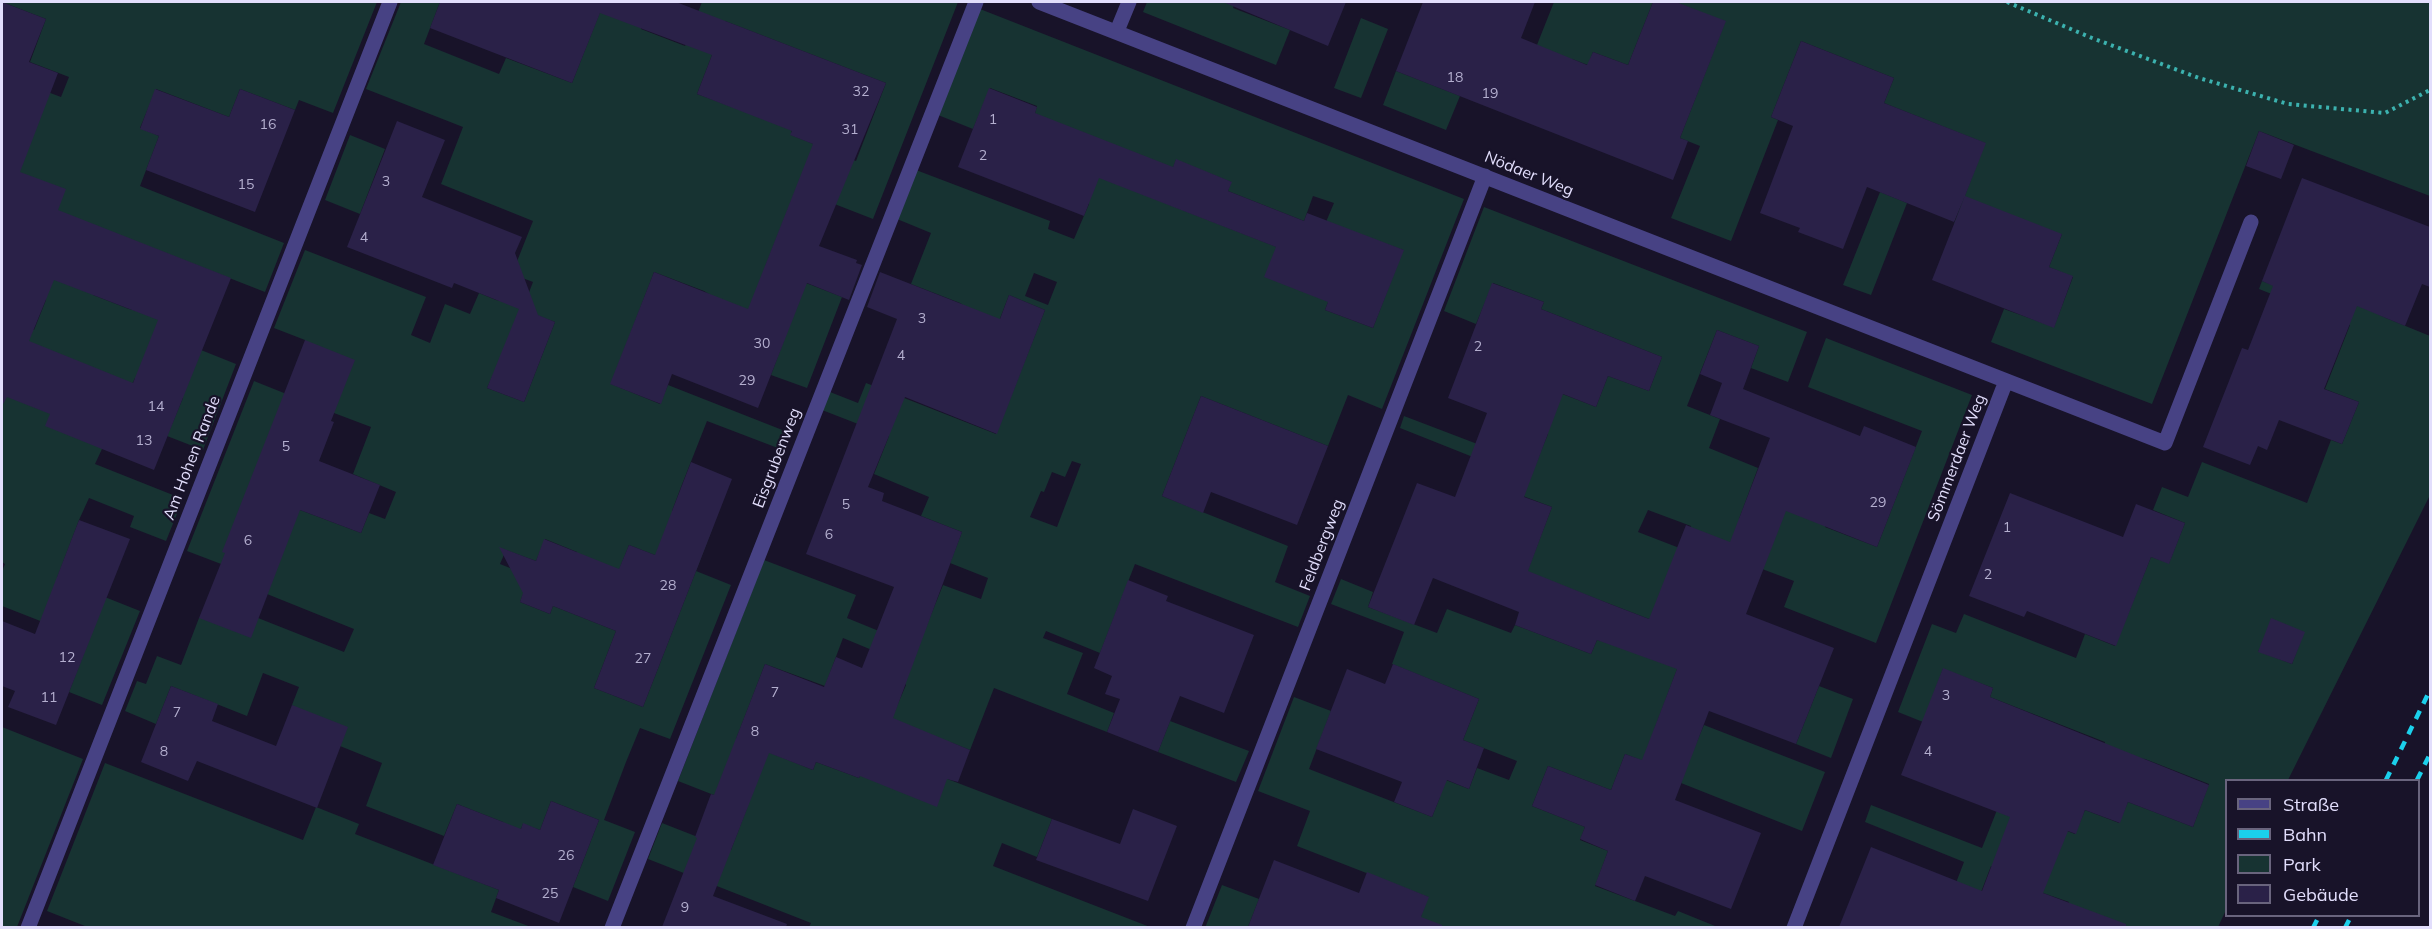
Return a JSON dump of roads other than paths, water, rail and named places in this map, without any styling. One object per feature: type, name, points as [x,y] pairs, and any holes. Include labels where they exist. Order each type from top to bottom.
[{"type":"street","name":"Am Hohen Rande","points":[[28,927],[390,2]]},
{"type":"street","name":"Eisgrubenweg","points":[[612,927],[976,2]]},
{"type":"street","name":"Nödaer Weg","points":[[1039,2],[2006,381]]},
{"type":"street","points":[[1117,31],[1129,2]]},
{"type":"street","name":"Feldbergweg","points":[[1193,927],[1485,176]]},
{"type":"street","name":"Sömmerdaer Weg","points":[[1794,927],[2006,381],[2165,443],[2251,222]]},
{"type":"railway","points":[[2386,779],[2430,690]]},
{"type":"railway","points":[[2418,779],[2430,754]]},
{"type":"railway","points":[[2313,928],[2318,917]]},
{"type":"railway","points":[[2345,928],[2350,917]]}]
